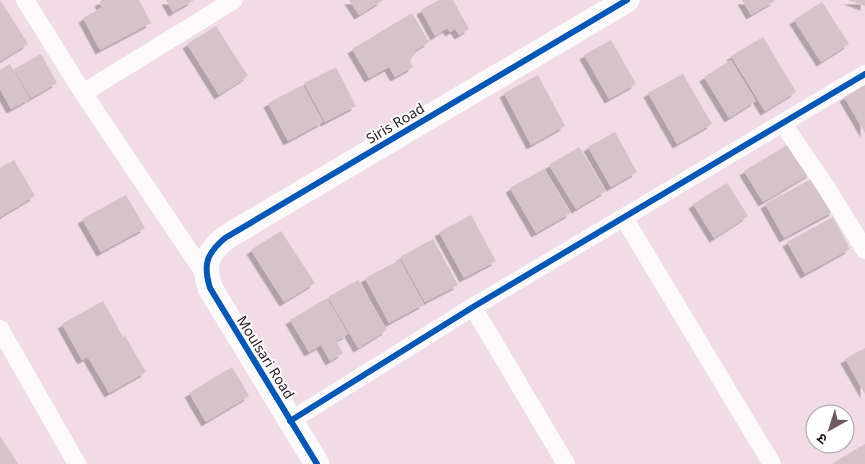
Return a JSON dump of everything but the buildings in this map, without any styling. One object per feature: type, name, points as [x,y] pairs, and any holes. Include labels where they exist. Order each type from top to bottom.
[{"type":"street","name":"Moulsari Road","points":[[25,0],[83,93],[208,283],[317,464]]},
{"type":"street","points":[[83,93],[234,0]]},
{"type":"street","name":"Siris Road","points":[[208,283],[208,257],[214,247],[225,238],[627,0]]},
{"type":"street","points":[[290,421],[474,308],[865,74]]},
{"type":"street","points":[[783,124],[865,250]]},
{"type":"street","points":[[624,218],[772,464]]},
{"type":"street","points":[[474,308],[566,464]]},
{"type":"street","points":[[0,330],[77,464]]},
{"type":"cycle path","points":[[317,464],[210,288],[207,266],[214,249],[225,238],[627,0]]},
{"type":"cycle path","points":[[290,421],[473,307],[865,74]]}]
